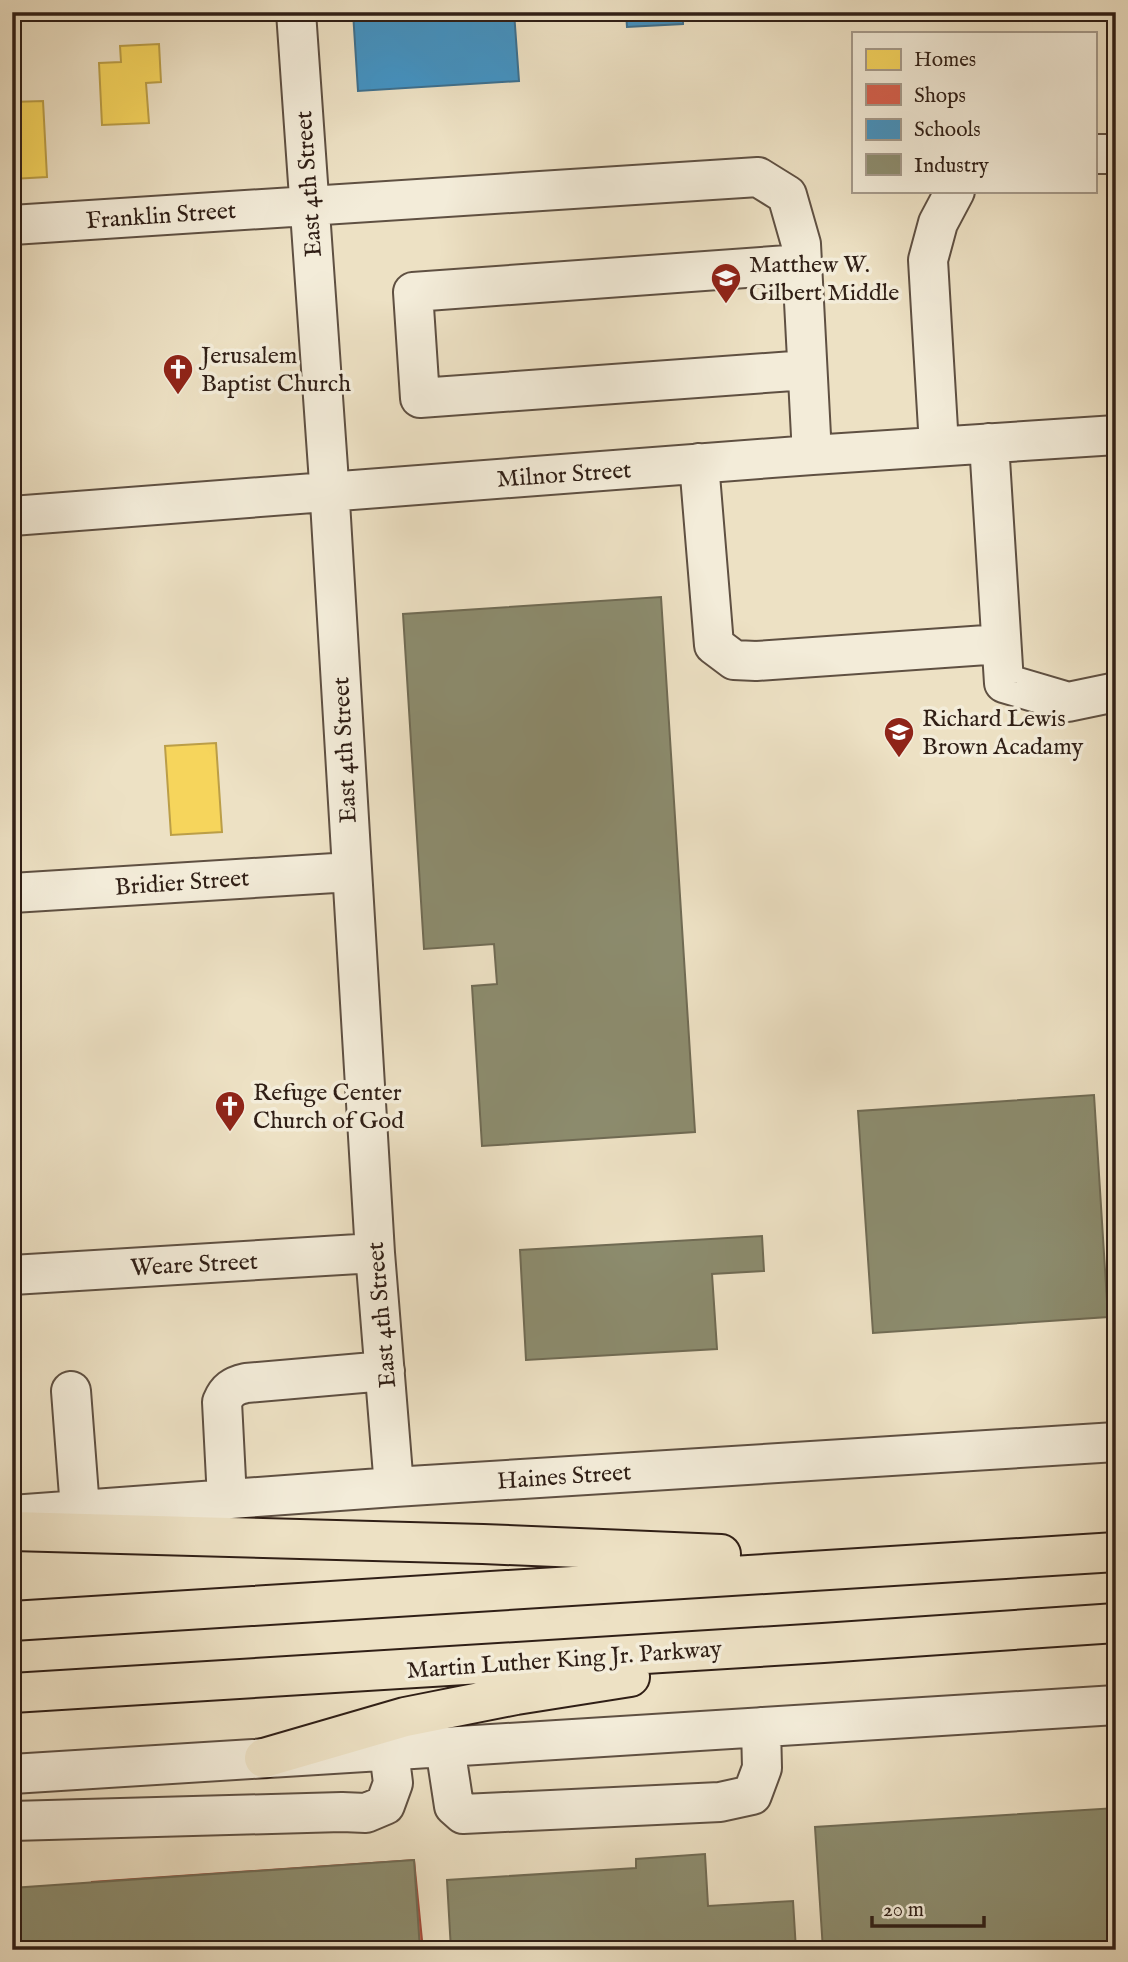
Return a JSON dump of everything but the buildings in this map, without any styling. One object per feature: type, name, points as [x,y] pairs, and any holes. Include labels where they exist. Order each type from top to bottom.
[{"type":"highway","points":[[12,1531],[483,1544],[940,1562]]},
{"type":"highway","points":[[12,1620],[1116,1552]]},
{"type":"highway","name":"Martin Luther King Jr. Parkway","points":[[12,1693],[1116,1623]]},
{"type":"highway","points":[[264,1758],[405,1717],[516,1695],[823,1643]]},
{"type":"street","name":"East 4th Street","points":[[296,12],[329,491],[375,1253],[394,1487]]},
{"type":"street","points":[[1096,154],[1116,154]]},
{"type":"street","name":"Franklin Street","points":[[12,225],[758,177],[787,195],[801,244],[812,455]]},
{"type":"street","points":[[939,446],[929,260],[938,223],[954,192]]},
{"type":"street","points":[[802,264],[413,292],[420,398],[807,370]]},
{"type":"street","name":"Milnor Street","points":[[12,516],[699,463],[1116,435]]},
{"type":"street","points":[[989,443],[1004,683],[1068,702],[1116,692]]},
{"type":"street","points":[[699,463],[714,645],[734,660],[756,661],[1001,644]]},
{"type":"street","name":"Bridier Street","points":[[12,893],[351,872]]},
{"type":"street","name":"Weare Street","points":[[12,1275],[375,1253]]},
{"type":"street","points":[[227,1499],[222,1402],[226,1392],[234,1385],[385,1371]]},
{"type":"street","points":[[71,1391],[80,1509]]},
{"type":"street","name":"Haines Street","points":[[12,1515],[394,1487],[1116,1441]]},
{"type":"street","points":[[12,1774],[1116,1705]]},
{"type":"street","points":[[445,1747],[454,1806],[463,1814],[720,1802],[752,1795],[762,1768],[761,1727]]},
{"type":"street","points":[[12,1821],[366,1813],[385,1805],[393,1783],[389,1751]]},
{"type":"place","name":"Matthew W. Gilbert Middle","points":[[726,305]]},
{"type":"place","name":"Jerusalem Baptist Church","points":[[178,396]]},
{"type":"place","name":"Richard Lewis Brown Acadamy","points":[[899,759]]},
{"type":"place","name":"Refuge Center Church of God","points":[[230,1133]]}]
